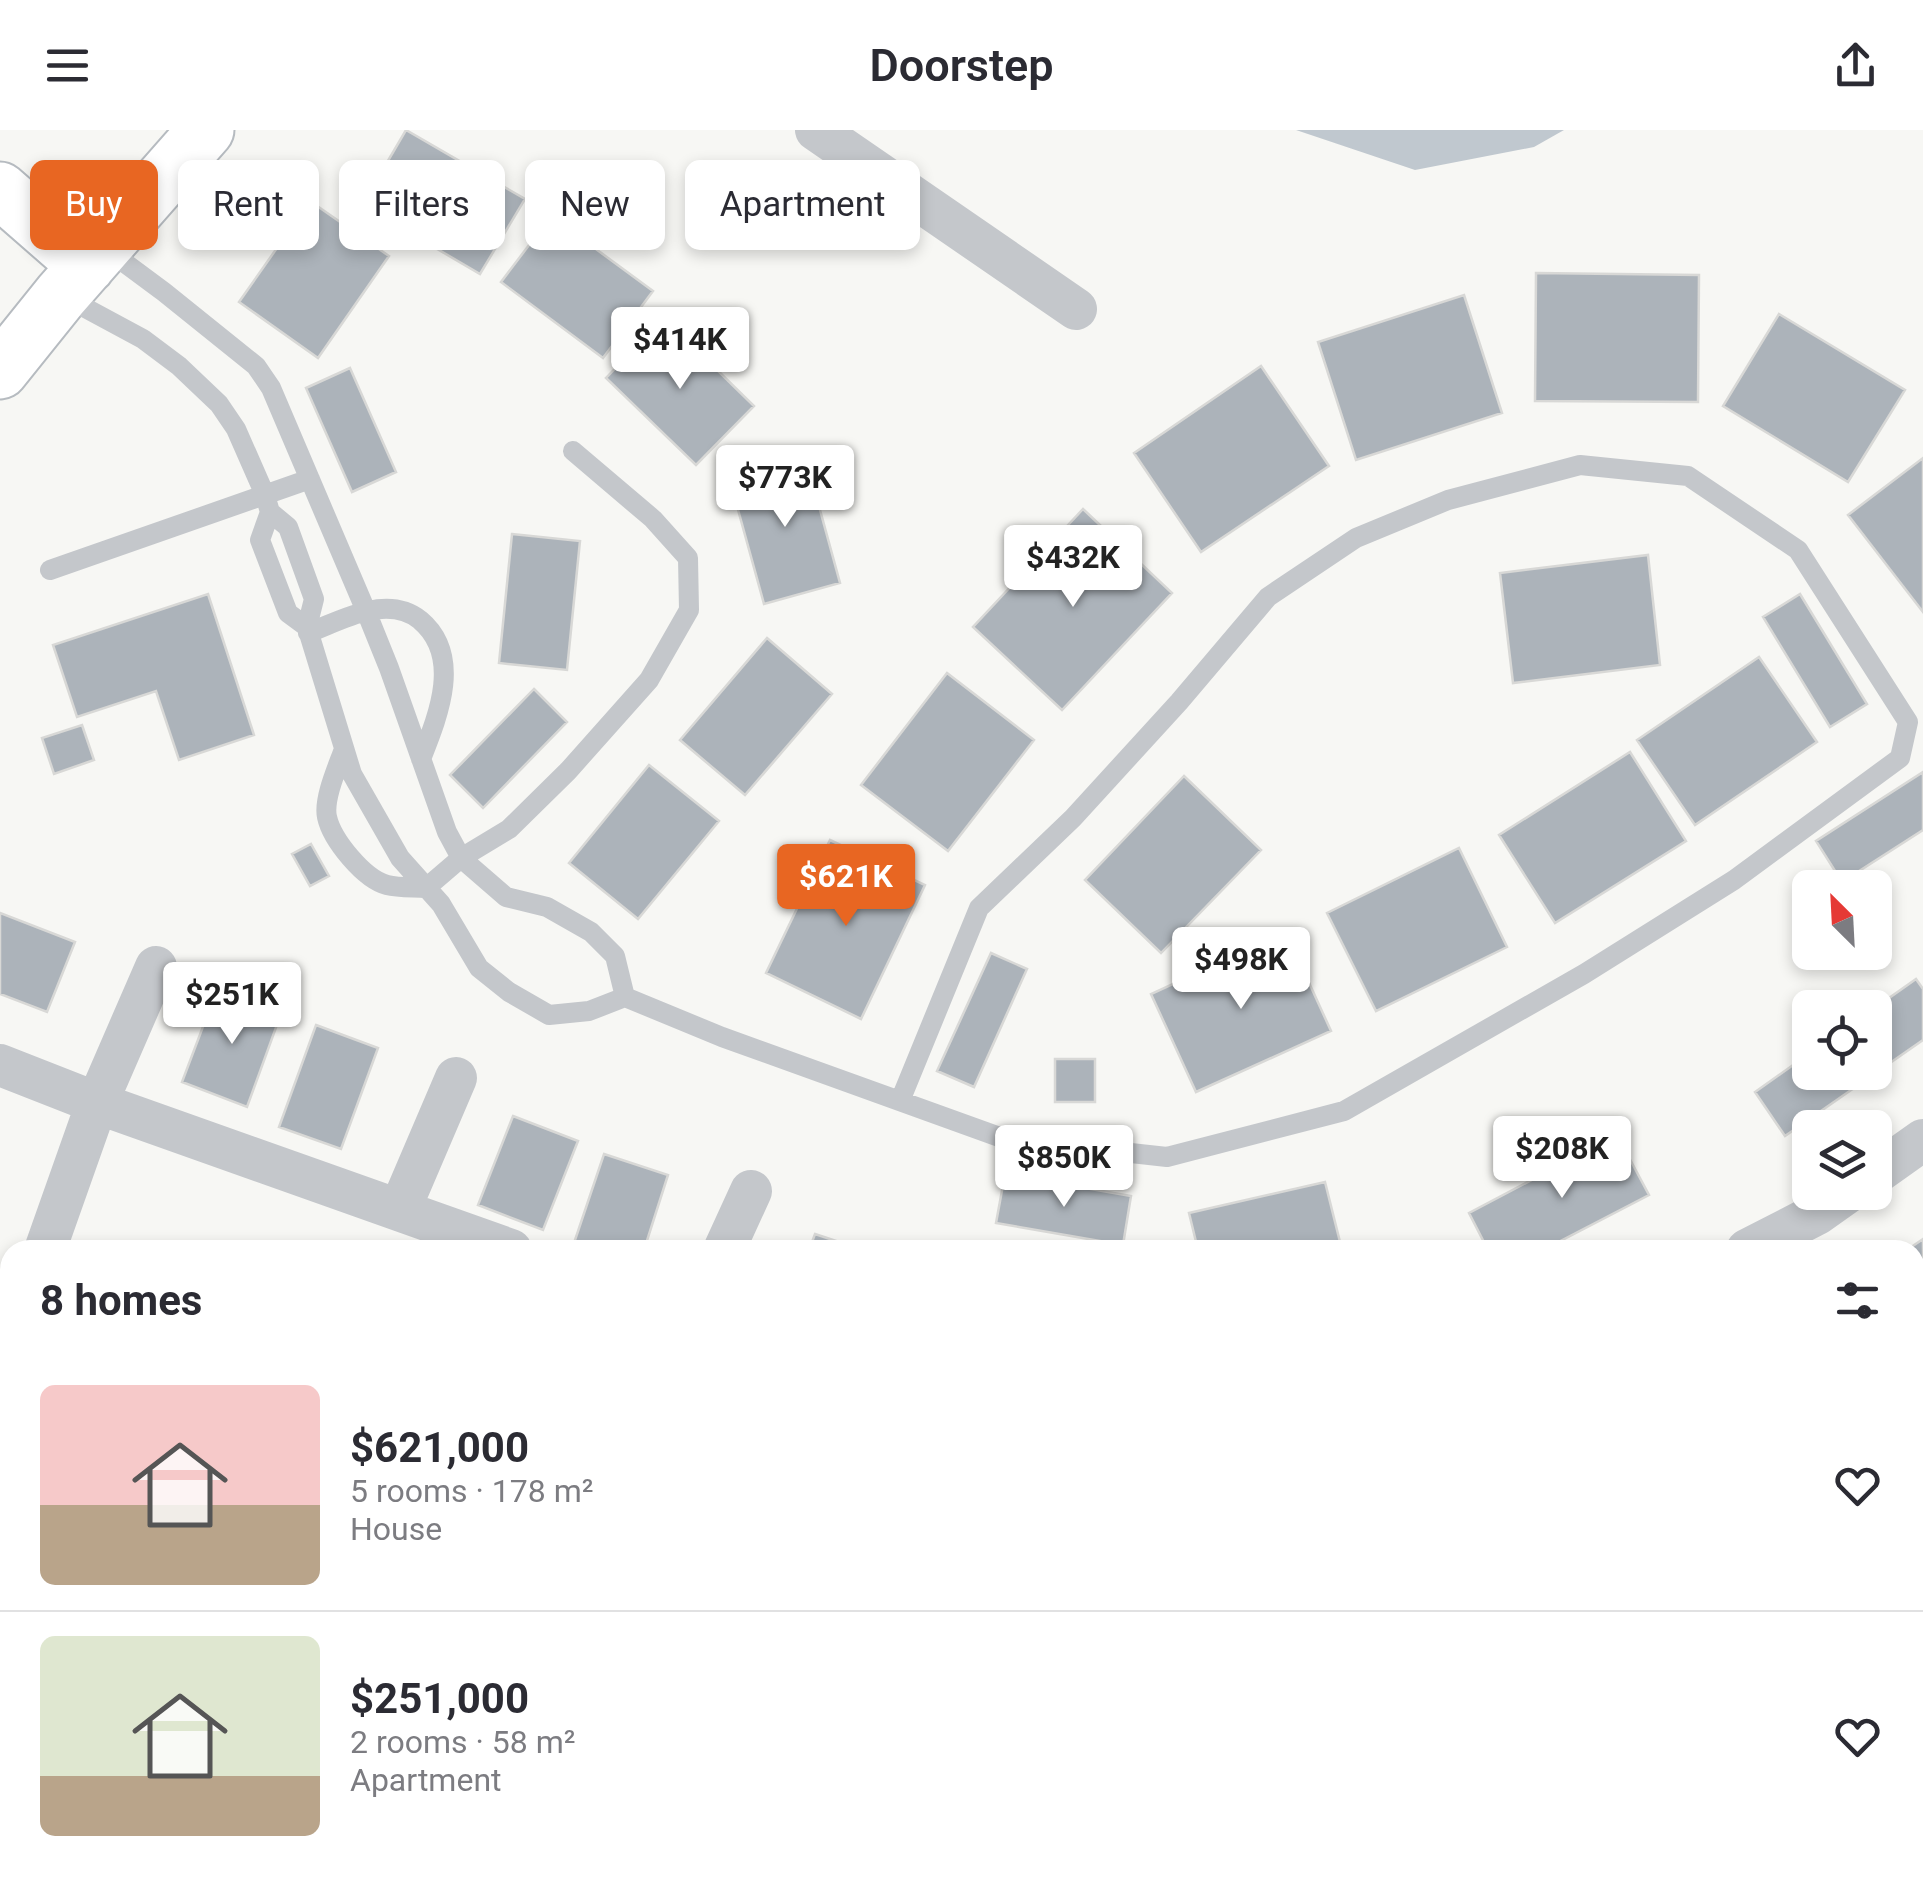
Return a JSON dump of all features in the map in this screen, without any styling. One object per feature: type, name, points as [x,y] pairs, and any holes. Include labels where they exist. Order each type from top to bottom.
[{"type":"street","points":[[0,371],[206,130]]},
{"type":"street","points":[[816,130],[1076,309]]},
{"type":"street","points":[[0,190],[84,270]]},
{"type":"street","points":[[50,1240],[98,1103],[156,967]]},
{"type":"street","points":[[0,1065],[400,1209],[454,1240]]},
{"type":"street","points":[[400,1209],[456,1078]]},
{"type":"street","points":[[1892,1162],[1923,1140]]},
{"type":"street","points":[[728,1240],[751,1190]]},
{"type":"street","points":[[1767,1240],[1823,1210]]},
{"type":"lane","points":[[84,270],[256,366],[271,388],[366,611],[446,832],[461,858],[506,897],[547,907],[591,932],[615,956],[625,997]]},
{"type":"lane","points":[[84,270],[143,339],[219,404],[236,429],[268,504],[288,528],[314,599],[308,630],[352,774],[400,858],[441,904],[479,968],[548,1015],[589,1011],[625,997],[722,1037],[900,1101],[1005,1138],[1166,1157],[1344,1112],[1584,974],[1734,880],[1900,758],[1908,722],[1798,550],[1688,476],[1580,464],[1448,500],[1356,538],[1268,597],[1073,818],[979,908],[900,1101]]},
{"type":"lane","points":[[344,749],[326,815],[341,846],[366,874],[385,885],[426,888],[461,858],[508,830],[568,771],[649,680],[689,610],[688,558],[653,519],[573,451]]},
{"type":"lane","points":[[50,570],[268,504],[310,479]]},
{"type":"lane","points":[[268,504],[260,540],[288,613],[308,630]]},
{"type":"lane","points":[[308,630],[366,611],[396,608],[414,615],[433,631],[441,652],[444,680],[438,717],[421,760]]},
{"type":"shaded area","points":[[1296,130],[1564,130],[1534,147],[1415,170]]},
{"type":"building","points":[[406,130],[458,160],[388,160]]},
{"type":"building","points":[[505,187],[525,199],[505,232]]},
{"type":"building","points":[[319,207],[339,221],[339,250],[380,250],[389,256],[318,358],[239,302],[276,250],[319,250]]},
{"type":"building","points":[[439,250],[494,250],[480,274]]},
{"type":"building","points":[[525,250],[597,250],[653,291],[603,358],[501,282]]},
{"type":"building","points":[[1536,273],[1699,275],[1698,402],[1535,401]]},
{"type":"building","points":[[1464,295],[1502,413],[1356,460],[1318,342]]},
{"type":"building","points":[[1779,314],[1905,390],[1848,482],[1723,406]]},
{"type":"building","points":[[664,318],[754,406],[696,465],[606,378]]},
{"type":"building","points":[[1261,366],[1329,466],[1201,552],[1134,453]]},
{"type":"building","points":[[350,368],[396,472],[352,492],[306,388]]},
{"type":"building","points":[[805,455],[840,583],[764,604],[729,477]]},
{"type":"building","points":[[1923,458],[1923,612],[1848,515]]},
{"type":"building","points":[[1083,509],[1172,593],[1062,710],[973,627]]},
{"type":"building","points":[[512,534],[580,541],[567,670],[499,663]]},
{"type":"building","points":[[1648,555],[1660,665],[1513,683],[1500,573]]},
{"type":"building","points":[[208,594],[254,735],[179,760],[156,691],[77,717],[53,645]]},
{"type":"building","points":[[1800,594],[1867,704],[1830,727],[1763,617]]},
{"type":"building","points":[[767,638],[832,694],[745,795],[680,740]]},
{"type":"building","points":[[1759,657],[1817,742],[1695,825],[1637,740]]},
{"type":"building","points":[[947,673],[1034,740],[948,851],[861,785]]},
{"type":"building","points":[[534,689],[567,722],[483,808],[450,775]]},
{"type":"building","points":[[82,725],[94,760],[54,774],[42,738]]},
{"type":"building","points":[[1630,752],[1686,841],[1555,923],[1499,835]]},
{"type":"building","points":[[649,765],[719,821],[638,919],[569,863]]},
{"type":"building","points":[[1923,772],[1923,830],[1861,870],[1834,870],[1816,841]]},
{"type":"building","points":[[1184,776],[1261,850],[1161,953],[1085,880]]},
{"type":"building","points":[[830,840],[925,885],[861,1019],[766,973]]},
{"type":"building","points":[[311,844],[329,876],[310,886],[292,854]]},
{"type":"building","points":[[1459,848],[1507,947],[1376,1011],[1327,913]]},
{"type":"building","points":[[0,913],[75,942],[47,1012],[0,994]]},
{"type":"building","points":[[1286,932],[1331,1031],[1196,1092],[1151,994]]},
{"type":"building","points":[[991,953],[1027,969],[974,1087],[937,1071]]},
{"type":"building","points":[[1916,979],[1923,989],[1923,1040],[1892,1062],[1892,996]]},
{"type":"building","points":[[218,987],[282,1011],[247,1107],[182,1082]]},
{"type":"building","points":[[316,1025],[378,1048],[341,1149],[279,1127]]},
{"type":"building","points":[[1055,1059],[1095,1059],[1095,1102],[1055,1102]]},
{"type":"building","points":[[1792,1066],[1792,1090],[1851,1090],[1822,1110],[1792,1110],[1792,1131],[1785,1136],[1755,1092]]},
{"type":"building","points":[[513,1116],[578,1141],[543,1230],[478,1205]]},
{"type":"building","points":[[1617,1135],[1649,1195],[1562,1240],[1483,1240],[1469,1213]]},
{"type":"building","points":[[604,1154],[668,1175],[647,1240],[575,1240]]},
{"type":"building","points":[[1005,1174],[1131,1196],[1124,1240],[1094,1240],[996,1223]]},
{"type":"building","points":[[1325,1182],[1340,1240],[1196,1240],[1189,1213]]}]
